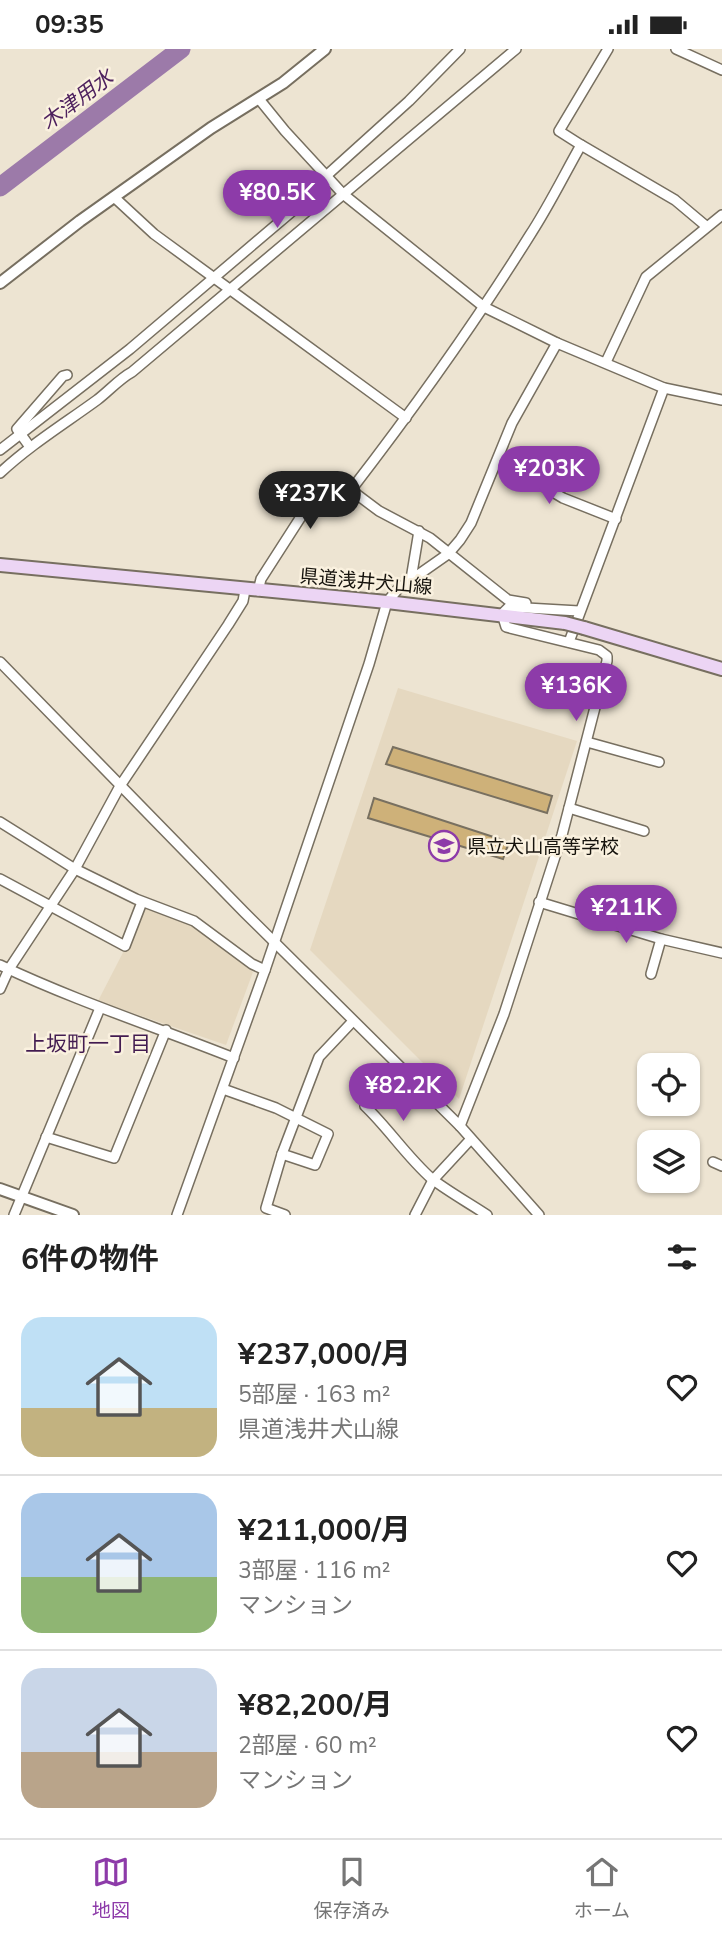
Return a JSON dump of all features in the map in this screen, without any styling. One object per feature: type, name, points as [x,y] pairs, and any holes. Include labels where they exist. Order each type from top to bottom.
[{"type":"main road","name":"県道浅井犬山線","points":[[0,565],[565,622],[722,669]]},
{"type":"street","points":[[0,283],[114,197],[211,128],[259,99],[325,49]]},
{"type":"street","points":[[0,450],[98,375],[328,178],[460,49]]},
{"type":"street","points":[[0,473],[30,447],[98,399],[516,49]]},
{"type":"street","points":[[608,49],[559,131],[675,200],[706,226]]},
{"type":"street","points":[[683,51],[722,70]]},
{"type":"street","points":[[259,99],[343,194],[484,307],[557,344],[664,388],[722,400]]},
{"type":"street","points":[[258,590],[261,579],[323,485],[327,481],[348,493],[407,418],[531,234],[581,145]]},
{"type":"street","points":[[114,197],[154,234],[407,418]]},
{"type":"street","points":[[606,362],[646,277],[722,215]]},
{"type":"street","points":[[177,1215],[265,970],[369,664],[387,602],[398,589],[448,554],[471,523],[512,423],[557,344]]},
{"type":"street","points":[[30,447],[17,429],[63,376],[67,375]]},
{"type":"street","points":[[569,642],[664,388]]},
{"type":"street","points":[[498,459],[563,498],[616,519]]},
{"type":"street","points":[[351,490],[379,511],[419,531],[508,600],[538,607]]},
{"type":"street","points":[[411,579],[419,531]]},
{"type":"street","points":[[0,989],[5,967],[51,907],[120,786],[228,625],[243,601],[245,590]]},
{"type":"street","points":[[460,1126],[504,1014],[569,809],[607,656],[599,650],[506,627],[502,614],[509,607],[579,611]]},
{"type":"street","points":[[0,662],[274,942],[460,1126],[539,1215]]},
{"type":"street","points":[[587,742],[659,762]]},
{"type":"street","points":[[569,809],[644,831]]},
{"type":"street","points":[[0,822],[75,869],[142,902],[194,921],[252,964],[265,970]]},
{"type":"street","points":[[0,879],[125,946],[142,902]]},
{"type":"street","points":[[539,902],[661,939],[722,953]]},
{"type":"street","points":[[651,974],[661,939]]},
{"type":"street","points":[[5,967],[100,1008],[166,1030],[234,1058]]},
{"type":"street","points":[[15,1215],[100,1008]]},
{"type":"street","points":[[285,1215],[266,1207],[282,1154],[319,1057],[353,1021]]},
{"type":"street","points":[[46,1137],[114,1158],[166,1030]]},
{"type":"street","points":[[403,1070],[377,1091],[365,1106],[433,1180],[487,1215]]},
{"type":"street","points":[[223,1089],[276,1108],[328,1134],[315,1165],[282,1154]]},
{"type":"street","points":[[417,1214],[433,1180],[470,1140]]},
{"type":"street","points":[[0,1189],[73,1215]]},
{"type":"shaded area","name":"県立犬山高等学校","points":[[398,688],[577,741],[459,1099],[310,950]]},
{"type":"shaded area","points":[[146,908],[197,926],[253,972],[226,1045],[98,1001]]},
{"type":"building","points":[[393,747],[552,796],[547,813],[386,764]]},
{"type":"building","points":[[374,798],[509,842],[503,859],[368,818]]},
{"type":"waterway","name":"木津用水","points":[[0,187],[181,49]]},
{"type":"place","name":"県立犬山高等学校","points":[[444,846]]},
{"type":"district","name":"上坂町一丁目","points":[[88,1044]]}]
